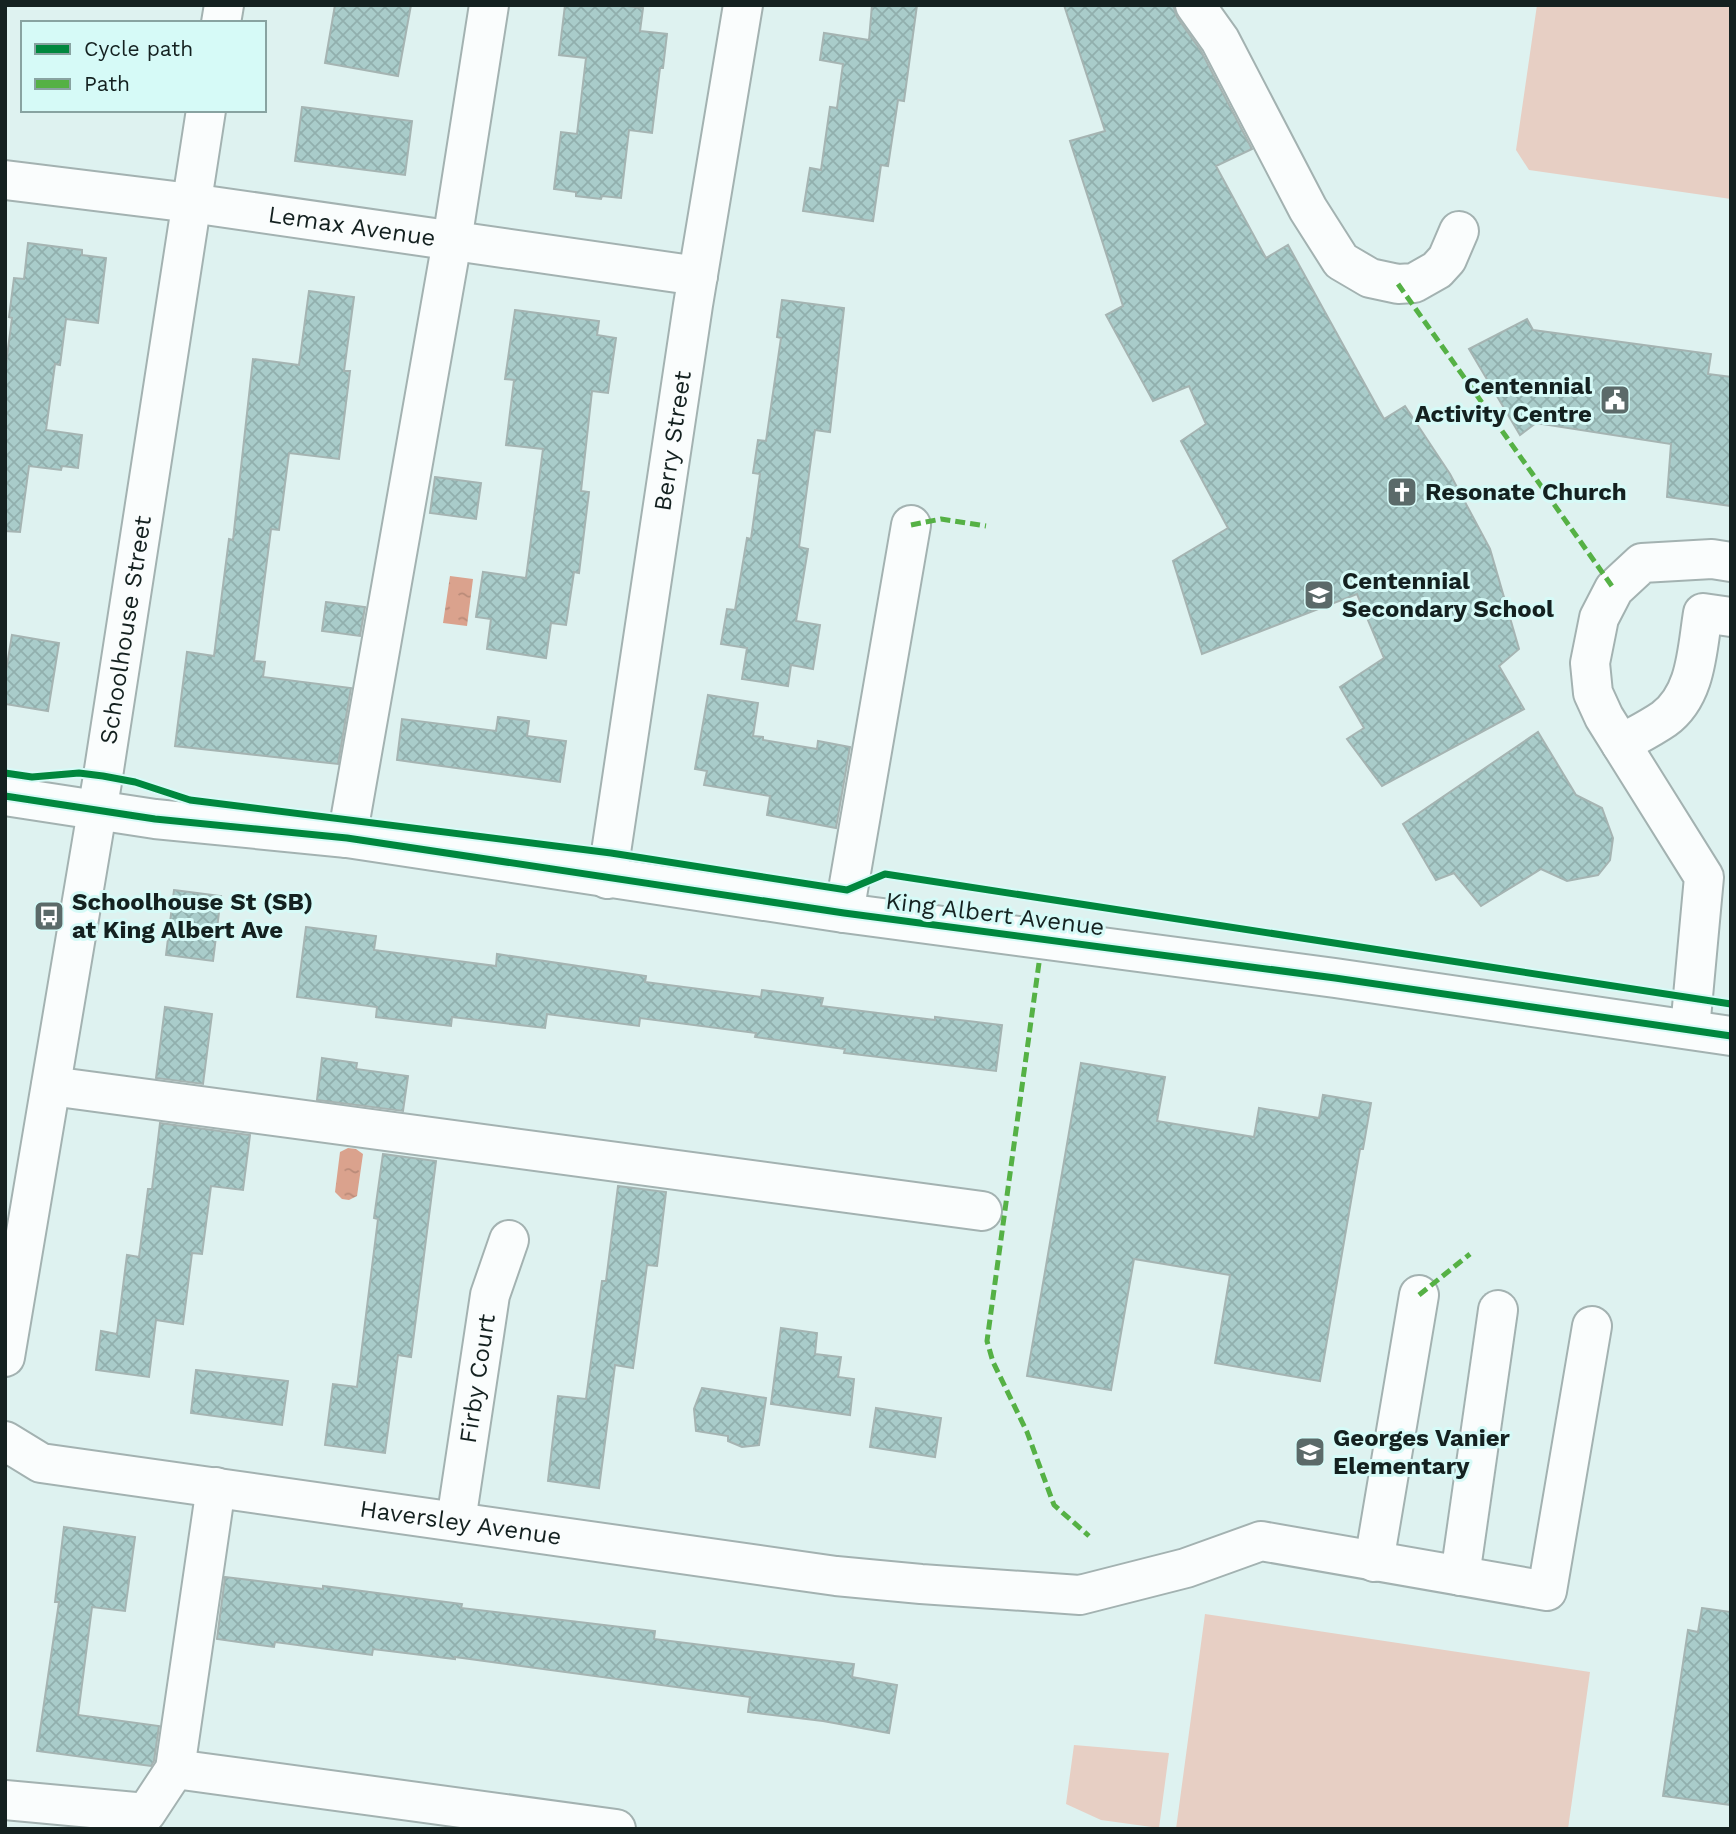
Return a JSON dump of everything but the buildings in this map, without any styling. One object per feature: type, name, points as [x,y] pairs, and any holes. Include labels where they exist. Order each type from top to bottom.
[{"type":"street","points":[[347,838],[452,241],[489,5]]},
{"type":"street","name":"Berry Street","points":[[607,879],[698,276],[743,5]]},
{"type":"street","points":[[1195,5],[1220,40],[1308,209],[1341,261],[1370,278],[1398,284],[1414,283],[1437,270],[1447,259],[1459,232]]},
{"type":"street","name":"Schoolhouse Street","points":[[5,1357],[97,809],[206,112]]},
{"type":"street","name":"Lemax Avenue","points":[[5,180],[191,203],[698,276]]},
{"type":"street","points":[[844,913],[911,525]]},
{"type":"street","points":[[1690,1030],[1717,878],[1621,744],[1592,693],[1590,663],[1599,618],[1614,589],[1643,563],[1712,559],[1731,562]]},
{"type":"street","points":[[1621,744],[1664,719],[1677,708],[1688,689],[1694,669],[1703,613],[1731,617]]},
{"type":"street","name":"King Albert Avenue","points":[[5,796],[155,819],[347,838],[844,913],[1322,976],[1731,1036]]},
{"type":"street","points":[[51,1086],[982,1211]]},
{"type":"street","name":"Firby Court","points":[[456,1521],[490,1295],[509,1240]]},
{"type":"street","points":[[1374,1562],[1419,1295]]},
{"type":"street","points":[[1460,1576],[1498,1310]]},
{"type":"street","name":"Haversley Avenue","points":[[5,1441],[41,1463],[836,1576],[1080,1595],[1186,1568],[1261,1541],[1547,1591],[1592,1326]]},
{"type":"street","points":[[5,1800],[146,1813],[175,1769],[216,1487]]},
{"type":"street","points":[[175,1769],[616,1829]]},
{"type":"shaded area","points":[[1537,5],[1731,5],[1731,199],[1529,170],[1516,150]]},
{"type":"shaded area","points":[[1205,1614],[1590,1672],[1568,1829],[1176,1829]]},
{"type":"shaded area","points":[[1074,1745],[1169,1753],[1159,1828],[1101,1820],[1066,1804]]},
{"type":"water","points":[[450,576],[473,579],[467,626],[443,623]]},
{"type":"water","points":[[348,1148],[363,1154],[357,1196],[349,1200],[342,1199],[335,1192],[340,1152]]},
{"type":"marked path","points":[[1398,284],[1614,589]]},
{"type":"marked path","points":[[911,525],[941,519],[986,526]]},
{"type":"marked path","points":[[1039,963],[987,1341],[993,1362],[1027,1432],[1054,1505],[1089,1536]]},
{"type":"marked path","points":[[1419,1295],[1470,1254]]},
{"type":"cycle path","points":[[5,773],[32,777],[79,773],[103,776],[135,782],[190,800],[611,853],[847,890],[885,874],[1731,1004]]},
{"type":"cycle path","points":[[5,796],[155,819],[347,838],[844,913],[1335,978],[1731,1036]]},
{"type":"place","name":"Centennial Activity Centre","points":[[1615,400]]},
{"type":"place","name":"Resonate Church","points":[[1402,492]]},
{"type":"place","name":"Centennial Secondary School","points":[[1319,595]]},
{"type":"place","name":"Schoolhouse St (SB) at King Albert Ave","points":[[49,916]]},
{"type":"place","name":"Georges Vanier Elementary","points":[[1310,1452]]}]
